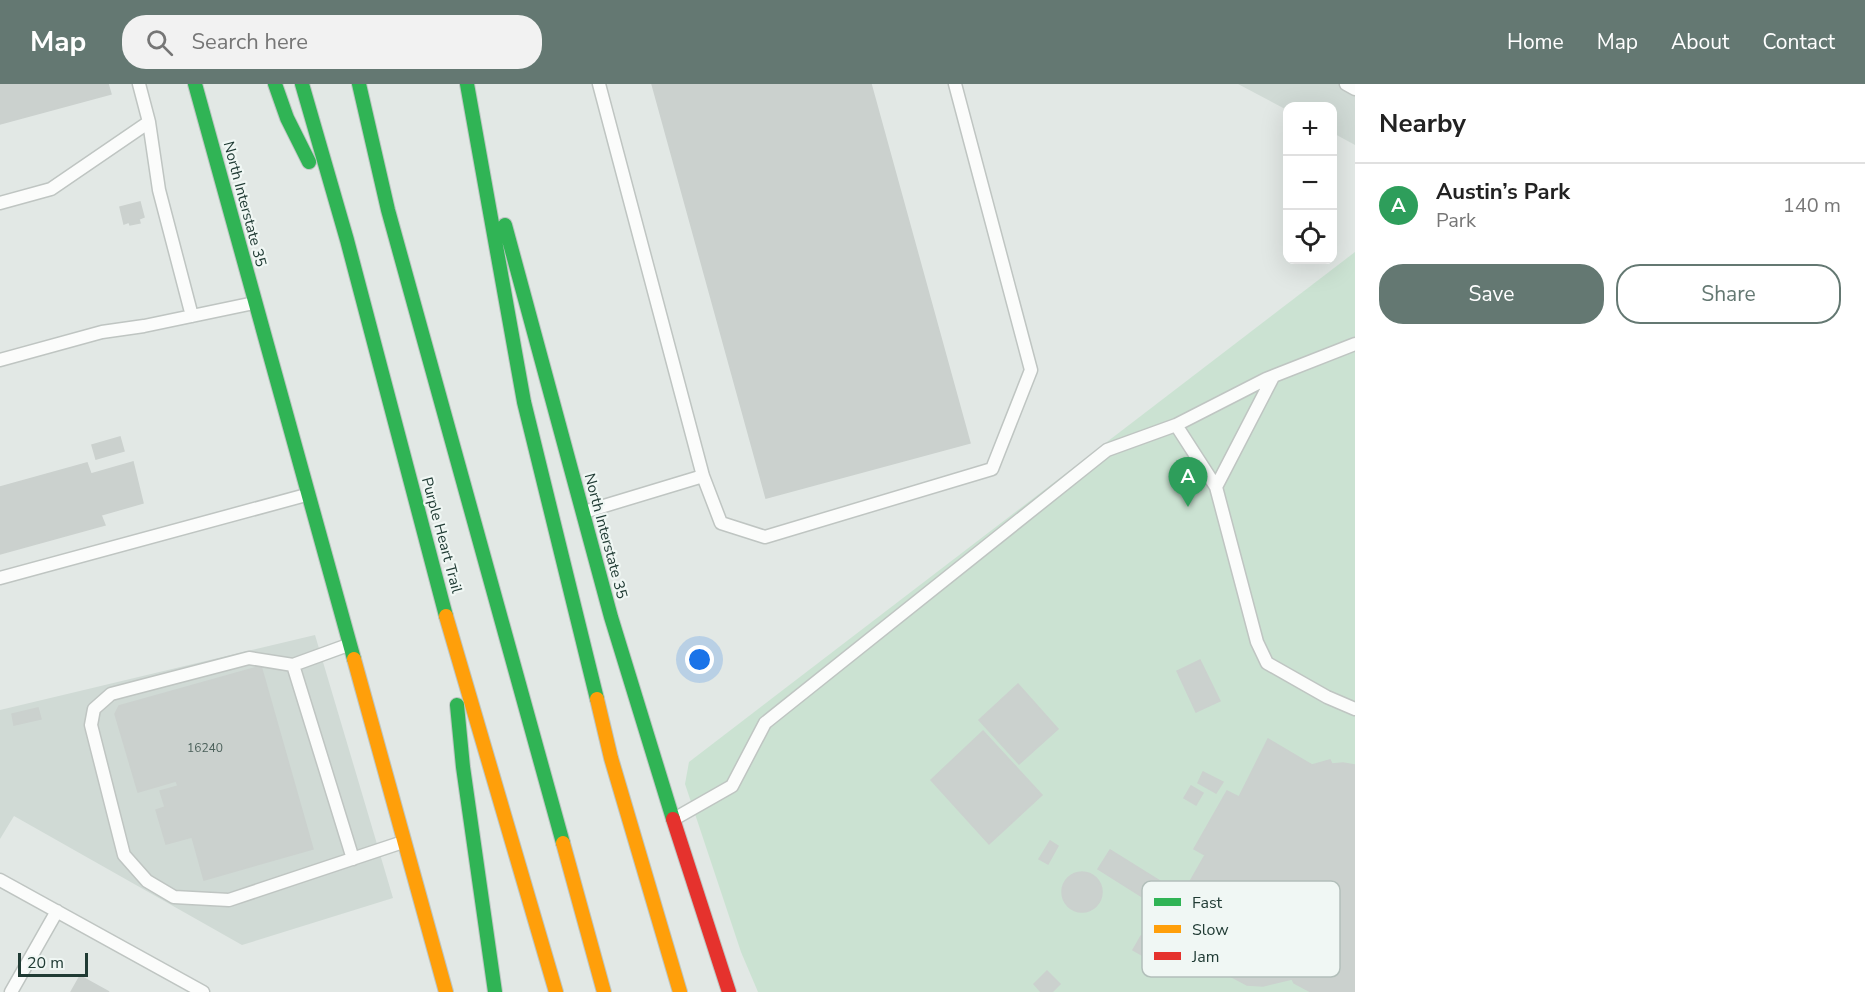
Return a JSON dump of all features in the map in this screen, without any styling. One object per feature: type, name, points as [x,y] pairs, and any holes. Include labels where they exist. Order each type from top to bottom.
[{"type":"main road","name":"North Interstate 35","points":[[195,84],[446,992]]},
{"type":"main road","points":[[275,84],[287,118],[347,240]]},
{"type":"main road","name":"Purple Heart Trail","points":[[302,84],[347,240],[448,623],[556,992]]},
{"type":"main road","points":[[359,84],[388,210],[604,992]]},
{"type":"main road","name":"North Interstate 35","points":[[467,84],[611,617],[729,992]]},
{"type":"main road","points":[[467,84],[524,402],[610,758],[680,992]]},
{"type":"main road","points":[[448,623],[464,767],[495,992]]},
{"type":"lane","points":[[139,84],[149,122],[159,190],[192,316]]},
{"type":"lane","points":[[598,84],[703,476],[721,523],[765,537],[992,469],[1031,370],[955,84]]},
{"type":"lane","points":[[1346,84],[1355,89]]},
{"type":"lane","points":[[0,203],[51,189],[149,122]]},
{"type":"lane","points":[[0,360],[102,332],[255,303]]},
{"type":"lane","points":[[673,819],[732,786],[765,723],[1107,450],[1176,425],[1273,377],[1355,344]]},
{"type":"lane","points":[[1216,487],[1273,377]]},
{"type":"lane","points":[[1176,425],[1216,487],[1257,642],[1267,663],[1327,697],[1355,709]]},
{"type":"lane","points":[[583,513],[703,476]]},
{"type":"lane","points":[[0,578],[308,494]]},
{"type":"lane","points":[[350,645],[292,665],[249,658],[111,694],[94,709],[91,725],[124,855],[147,881],[174,897],[229,900],[404,842]]},
{"type":"lane","points":[[292,665],[352,859]]},
{"type":"lane","points":[[0,880],[203,992]]},
{"type":"lane","points":[[11,992],[57,911]]},
{"type":"shaded area","points":[[1238,84],[1355,84],[1355,145],[1337,135],[1337,102],[1283,102],[1283,108]]},
{"type":"shaded area","points":[[315,635],[393,898],[242,945],[14,816],[0,839],[0,710]]},
{"type":"green space","points":[[1355,252],[1355,992],[758,992],[741,952],[685,784],[689,762]]},
{"type":"building","points":[[0,84],[108,84],[111,94],[0,124]]},
{"type":"building","points":[[652,84],[871,84],[970,443],[766,498]]},
{"type":"building","points":[[140,202],[144,217],[139,219],[140,223],[124,224],[120,207]]},
{"type":"building","points":[[120,437],[124,451],[96,459],[92,445]]},
{"type":"building","points":[[133,462],[143,503],[101,515],[105,525],[0,554],[0,487],[87,463],[91,474]]},
{"type":"building","points":[[1200,660],[1220,701],[1196,712],[1177,671]]},
{"type":"building","points":[[261,666],[313,849],[204,880],[192,837],[166,844],[156,810],[165,807],[160,791],[178,786],[176,781],[138,792],[115,714],[119,706]]},
{"type":"building","points":[[1018,684],[1058,729],[1019,764],[979,720]]},
{"type":"building","points":[[38,708],[41,719],[14,725],[12,714]]},
{"type":"building","points":[[983,731],[1042,795],[989,844],[931,780]]},
{"type":"building","points":[[1268,739],[1312,765],[1330,760],[1332,764],[1355,765],[1355,992],[1311,992],[1294,983],[1292,979],[1263,986],[1247,985],[1232,977],[1340,977],[1340,881],[1190,881],[1205,855],[1194,849],[1227,791],[1239,797]]},
{"type":"building","points":[[1203,772],[1223,782],[1216,793],[1198,783]]},
{"type":"building","points":[[1191,786],[1203,793],[1196,805],[1184,798]]},
{"type":"building","points":[[1050,841],[1058,846],[1048,864],[1039,859]]},
{"type":"building","points":[[1110,850],[1160,881],[1142,881],[1142,897],[1098,869]]},
{"type":"building","points":[[1082,872],[1090,873],[1096,878],[1101,884],[1101,900],[1096,906],[1090,911],[1082,912],[1074,911],[1068,906],[1063,900],[1062,892],[1063,884],[1068,878],[1074,873]]},
{"type":"building","points":[[1141,936],[1142,936],[1142,955],[1133,950]]},
{"type":"building","points":[[1047,971],[1060,984],[1052,992],[1041,992],[1034,984]]},
{"type":"building","points":[[80,976],[109,992],[71,992]]},
{"type":"traffic: fast","points":[[195,84],[354,659]]},
{"type":"traffic: fast","points":[[275,84],[287,118],[309,162]]},
{"type":"traffic: fast","points":[[302,84],[347,240],[446,616]]},
{"type":"traffic: fast","points":[[359,84],[388,210],[563,843]]},
{"type":"traffic: fast","points":[[467,84],[524,402],[597,699]]},
{"type":"traffic: fast","points":[[505,225],[611,617],[673,819]]},
{"type":"traffic: fast","points":[[457,705],[463,767],[495,992]]},
{"type":"traffic: slow","points":[[446,616],[556,992]]},
{"type":"traffic: slow","points":[[354,659],[446,992]]},
{"type":"traffic: slow","points":[[597,699],[611,758],[680,992]]},
{"type":"traffic: slow","points":[[563,843],[604,992]]},
{"type":"traffic: jam","points":[[673,819],[729,992]]},
{"type":"place","name":"Austin’s Park","points":[[1188,507]]}]
